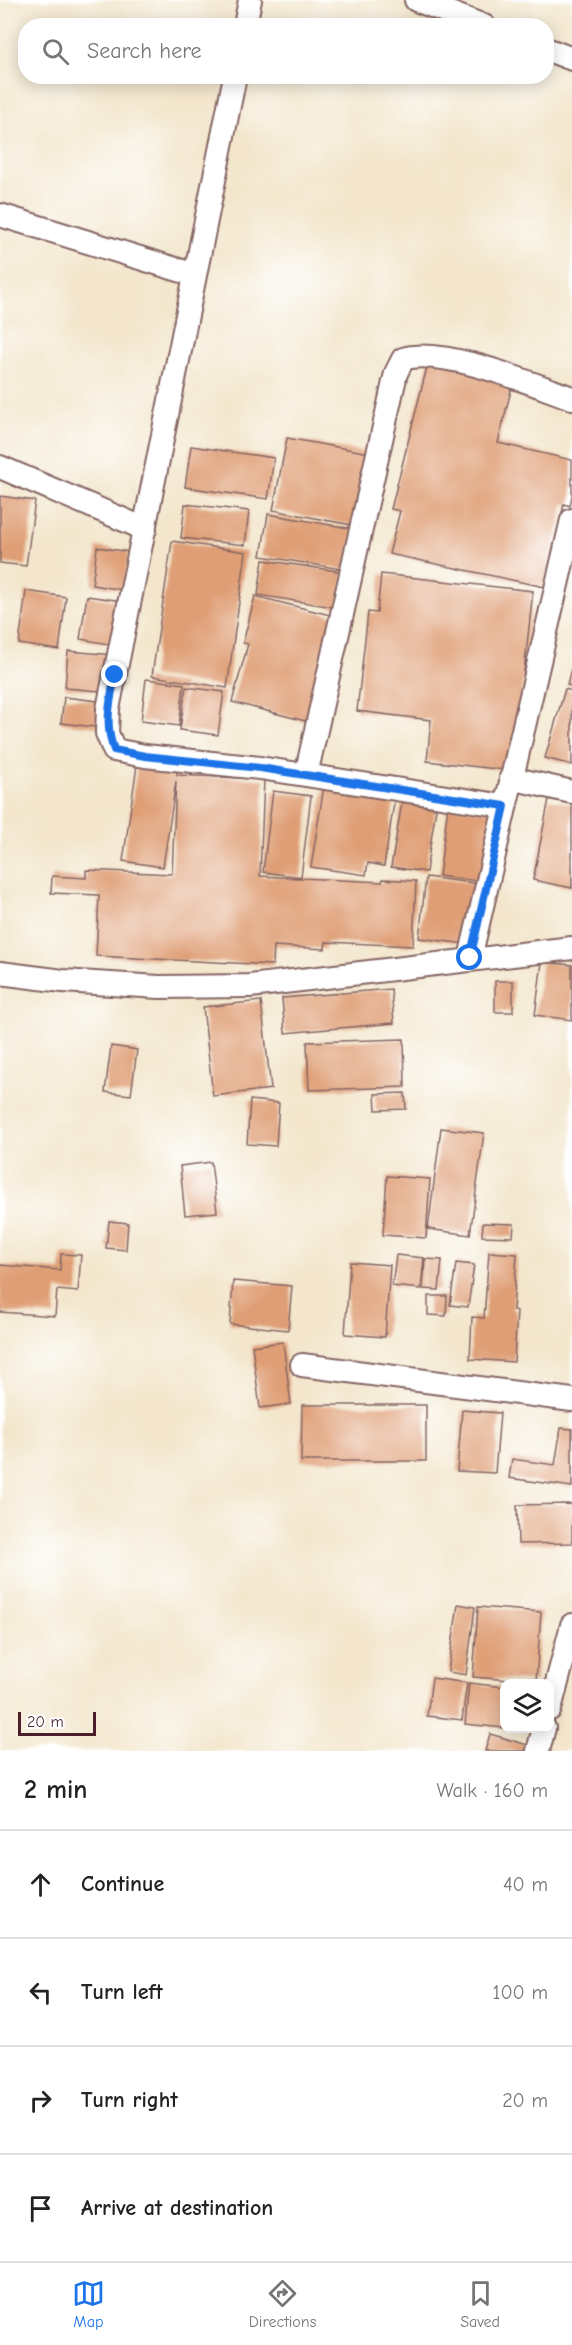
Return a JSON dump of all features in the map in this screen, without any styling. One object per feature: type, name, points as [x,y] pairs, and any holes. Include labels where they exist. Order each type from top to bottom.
[{"type":"street","points":[[247,18],[250,0]]},
{"type":"street","points":[[416,0],[463,18]]},
{"type":"street","points":[[554,52],[572,58]]},
{"type":"street","points":[[233,84],[108,709],[107,733],[114,750],[145,756],[306,775],[505,806]]},
{"type":"street","points":[[0,214],[195,275]]},
{"type":"street","points":[[306,775],[396,373],[403,359],[416,355],[462,362],[572,398]]},
{"type":"street","points":[[0,467],[145,529]]},
{"type":"street","points":[[470,958],[572,520]]},
{"type":"street","points":[[511,778],[572,792]]},
{"type":"street","points":[[0,973],[63,981],[159,987],[250,986],[470,958],[572,948]]},
{"type":"street","points":[[302,1365],[572,1400]]},
{"type":"street","points":[[554,1691],[572,1625]]},
{"type":"street","points":[[538,1751],[543,1733]]},
{"type":"building","points":[[429,359],[514,378],[498,443],[572,460],[570,506],[564,504],[545,587],[389,554],[400,511],[391,509]]},
{"type":"building","points":[[287,438],[370,453],[357,526],[273,510]]},
{"type":"building","points":[[191,446],[274,458],[268,499],[185,487]]},
{"type":"building","points":[[0,496],[35,501],[26,566],[0,563]]},
{"type":"building","points":[[185,504],[249,511],[245,545],[181,538]]},
{"type":"building","points":[[268,514],[354,529],[347,570],[261,556]]},
{"type":"building","points":[[172,541],[246,552],[227,688],[152,676]]},
{"type":"building","points":[[97,547],[129,552],[123,590],[92,585]]},
{"type":"building","points":[[263,560],[344,572],[339,608],[258,595]]},
{"type":"building","points":[[381,574],[533,591],[513,771],[427,761],[431,720],[357,711],[368,612],[377,613]]},
{"type":"building","points":[[26,591],[66,597],[59,650],[19,644]]},
{"type":"building","points":[[87,596],[122,601],[114,645],[80,639]]},
{"type":"building","points":[[255,596],[334,616],[317,724],[232,702],[248,644],[243,643]]},
{"type":"building","points":[[68,651],[114,655],[111,692],[65,688]]},
{"type":"building","points":[[572,669],[572,686],[567,685]]},
{"type":"building","points":[[146,679],[184,684],[179,726],[141,721]]},
{"type":"building","points":[[186,687],[224,692],[218,735],[180,730]]},
{"type":"building","points":[[565,689],[572,691],[572,765],[545,758]]},
{"type":"building","points":[[64,697],[115,703],[112,729],[61,723]]},
{"type":"building","points":[[137,765],[177,771],[177,775],[264,779],[260,876],[382,882],[383,879],[416,881],[413,946],[326,942],[325,949],[274,946],[273,965],[96,956],[99,895],[51,893],[52,876],[86,878],[86,870],[172,874],[176,781],[163,867],[123,861]]},
{"type":"building","points":[[324,786],[395,797],[384,866],[368,863],[366,875],[311,867]]},
{"type":"building","points":[[273,791],[311,796],[301,877],[263,872]]},
{"type":"building","points":[[549,799],[572,804],[572,888],[533,880]]},
{"type":"building","points":[[402,802],[436,808],[426,872],[391,867]]},
{"type":"building","points":[[448,806],[502,813],[493,883],[439,876]]},
{"type":"building","points":[[426,877],[489,885],[482,946],[419,938]]},
{"type":"building","points":[[542,962],[572,965],[572,1020],[535,1015]]},
{"type":"building","points":[[495,981],[513,981],[513,1012],[495,1012]]},
{"type":"building","points":[[391,989],[394,1023],[285,1033],[282,998]]},
{"type":"building","points":[[261,1001],[271,1089],[213,1096],[203,1007]]},
{"type":"building","points":[[404,1039],[405,1087],[309,1090],[307,1042]]},
{"type":"building","points":[[111,1046],[137,1050],[131,1095],[105,1092]]},
{"type":"building","points":[[405,1093],[406,1109],[376,1110],[375,1094]]},
{"type":"building","points":[[250,1100],[279,1103],[276,1146],[247,1144]]},
{"type":"building","points":[[441,1128],[484,1133],[470,1235],[428,1229]]},
{"type":"building","points":[[211,1162],[217,1212],[185,1215],[180,1166]]},
{"type":"building","points":[[387,1176],[430,1179],[426,1238],[383,1235]]},
{"type":"building","points":[[109,1221],[128,1223],[126,1250],[106,1248]]},
{"type":"building","points":[[483,1223],[514,1224],[513,1237],[482,1236]]},
{"type":"building","points":[[489,1252],[517,1254],[513,1310],[517,1311],[514,1362],[470,1359],[472,1317],[484,1318]]},
{"type":"building","points":[[61,1254],[81,1255],[78,1292],[57,1290],[55,1316],[0,1312],[0,1265],[60,1270]]},
{"type":"building","points":[[396,1255],[424,1258],[421,1289],[392,1286]]},
{"type":"building","points":[[425,1259],[442,1260],[439,1290],[423,1289]]},
{"type":"building","points":[[350,1262],[390,1265],[385,1337],[345,1334]]},
{"type":"building","points":[[456,1263],[474,1265],[468,1307],[450,1305]]},
{"type":"building","points":[[233,1281],[292,1286],[288,1330],[230,1324]]},
{"type":"building","points":[[428,1296],[447,1296],[446,1316],[428,1315]]},
{"type":"building","points":[[283,1342],[291,1404],[260,1408],[252,1346]]},
{"type":"building","points":[[302,1405],[426,1405],[426,1461],[301,1461]]},
{"type":"building","points":[[462,1410],[500,1413],[495,1473],[457,1471]]},
{"type":"building","points":[[561,1428],[572,1429],[572,1487],[509,1478],[512,1459],[555,1465]]},
{"type":"building","points":[[572,1504],[572,1543],[518,1544],[517,1505]]},
{"type":"building","points":[[458,1604],[475,1607],[466,1675],[448,1672]]},
{"type":"building","points":[[478,1607],[541,1612],[536,1679],[473,1677]]},
{"type":"building","points":[[432,1678],[467,1683],[462,1720],[427,1716]]},
{"type":"building","points":[[469,1683],[500,1687],[500,1728],[465,1724]]},
{"type":"building","points":[[490,1734],[545,1750],[545,1751],[485,1751]]},
{"type":"route","points":[[115,675],[108,709],[107,733],[114,750],[145,756],[260,768],[505,806],[470,958]]}]
